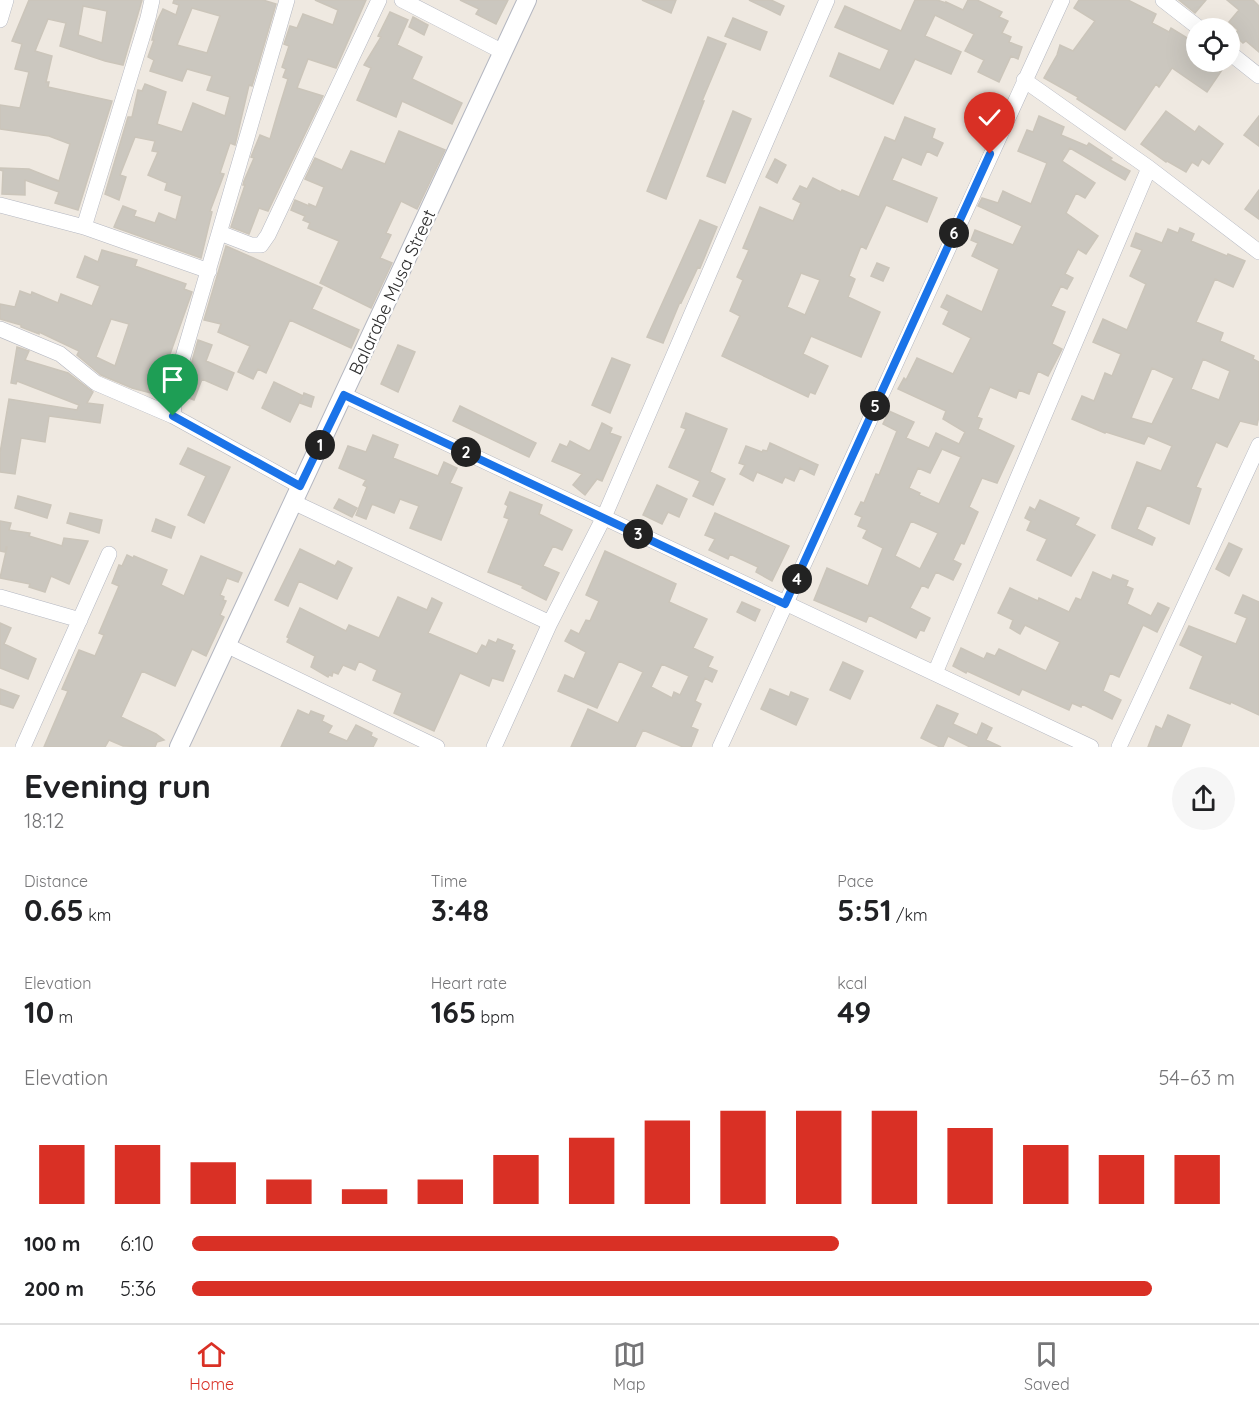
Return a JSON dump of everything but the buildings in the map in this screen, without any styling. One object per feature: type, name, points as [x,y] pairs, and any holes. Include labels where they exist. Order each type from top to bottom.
[{"type":"street","points":[[0,20],[6,0]]},
{"type":"street","points":[[84,227],[152,0]]},
{"type":"street","points":[[173,416],[176,381],[287,0]]},
{"type":"street","points":[[220,233],[251,245],[261,245],[268,235],[379,0]]},
{"type":"street","points":[[402,0],[503,52]]},
{"type":"street","name":"Balarabe Musa Street","points":[[179,747],[527,0]]},
{"type":"street","points":[[720,747],[1062,0]]},
{"type":"street","points":[[1163,0],[1186,18]]},
{"type":"street","points":[[494,747],[550,622],[604,518],[820,2]]},
{"type":"street","points":[[1240,61],[1259,76]]},
{"type":"street","points":[[1024,80],[1149,168],[1259,252]]},
{"type":"street","points":[[935,673],[1149,168]]},
{"type":"street","points":[[0,205],[84,227],[208,271]]},
{"type":"street","points":[[0,329],[60,354],[96,383],[173,416],[296,494],[550,622]]},
{"type":"street","points":[[344,395],[1091,747]]},
{"type":"street","points":[[1119,747],[1259,445]]},
{"type":"street","points":[[23,747],[110,554]]},
{"type":"street","points":[[0,597],[80,620]]},
{"type":"street","points":[[226,645],[437,747]]},
{"type":"route","points":[[173,416],[300,486],[344,395],[785,604],[990,154]]}]
